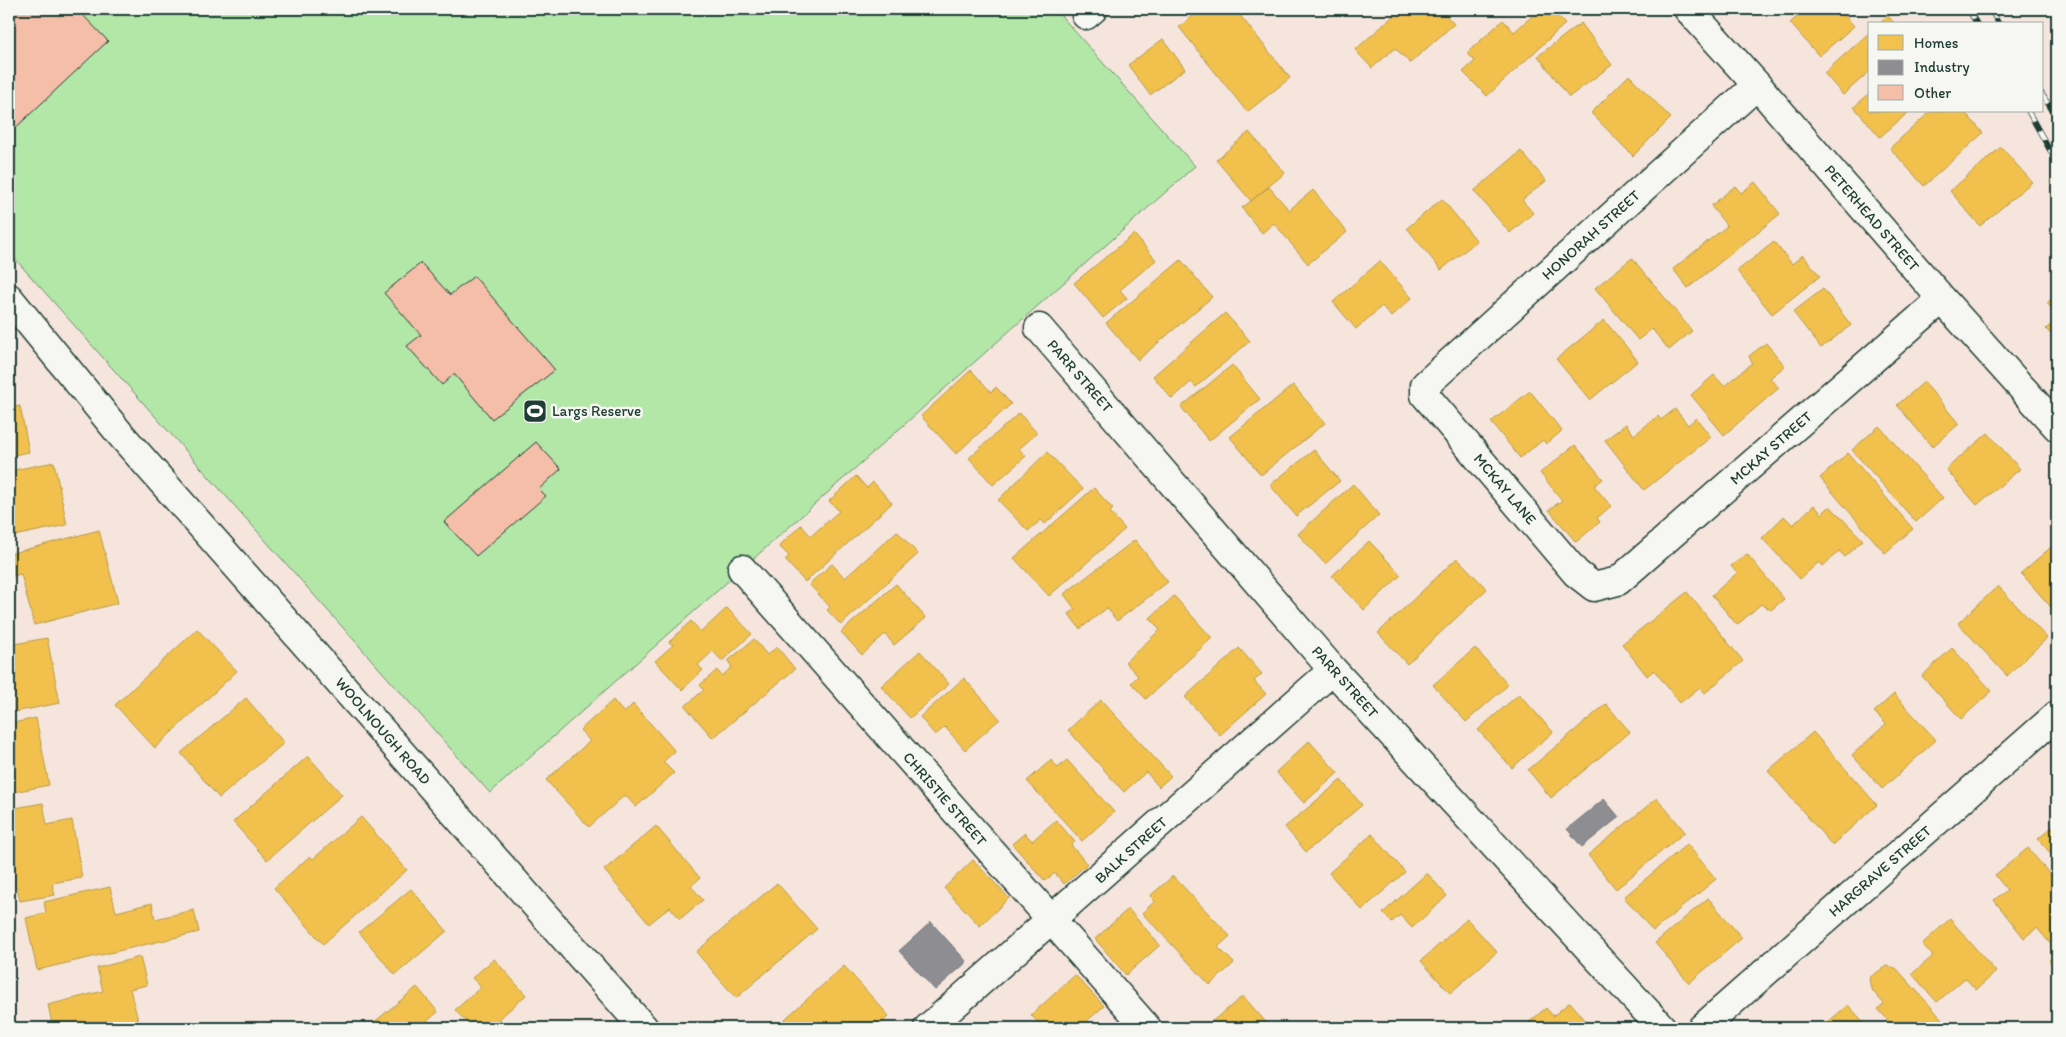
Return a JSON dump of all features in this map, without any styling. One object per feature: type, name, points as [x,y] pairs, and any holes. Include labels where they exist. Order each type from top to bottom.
[{"type":"street","name":"PETERHEAD STREET","points":[[1688,9],[1757,84],[1942,299],[2057,426]]},
{"type":"street","name":"HONORAH STREET","points":[[1425,386],[1757,84]]},
{"type":"street","name":"WOOLNOUGH ROAD","points":[[9,298],[121,435],[644,1028]]},
{"type":"street","name":"MCKAY STREET","points":[[1594,587],[1618,581],[1942,299]]},
{"type":"street","name":"WOOLNOUGH ROAD","points":[[9,325],[121,435]]},
{"type":"street","name":"PARR STREET","points":[[1039,328],[1333,670],[1662,1028]]},
{"type":"street","name":"MCKAY LANE","points":[[1425,386],[1425,395],[1576,573],[1594,587]]},
{"type":"street","name":"CHRISTIE STREET","points":[[742,569],[1147,1028]]},
{"type":"street","name":"BALK STREET","points":[[928,1028],[1333,670]]},
{"type":"street","name":"HARGRAVE STREET","points":[[1702,1028],[2057,715]]},
{"type":"green space","name":"Largs Reserve","points":[[9,9],[1055,9],[1195,166],[490,793],[9,252]]},
{"type":"building: Homes","points":[[1201,9],[1235,9],[1290,78],[1247,112],[1179,27]]},
{"type":"building: Homes","points":[[1401,9],[1440,9],[1454,24],[1410,63],[1395,48],[1372,68],[1355,50]]},
{"type":"building: Homes","points":[[1540,9],[1551,9],[1565,24],[1487,96],[1463,72],[1475,61],[1467,53],[1503,20],[1514,32]]},
{"type":"building: Homes","points":[[1806,9],[1839,9],[1854,26],[1819,56],[1790,23]]},
{"type":"building: Homes","points":[[1888,16],[1893,22],[1881,22]]},
{"type":"building: Homes","points":[[1581,23],[1612,65],[1569,97],[1538,56]]},
{"type":"building: Homes","points":[[1868,34],[1868,73],[1843,95],[1824,73]]},
{"type":"building: Homes","points":[[1163,39],[1185,69],[1150,95],[1128,65]]},
{"type":"building: Homes","points":[[1629,75],[1671,118],[1633,156],[1591,113]]},
{"type":"building: Homes","points":[[1868,95],[1868,112],[1909,112],[1880,137],[1854,107]]},
{"type":"building: Homes","points":[[1930,112],[1965,112],[1983,133],[1924,186],[1890,148]]},
{"type":"building: Homes","points":[[1249,132],[1285,173],[1251,201],[1216,160]]},
{"type":"building: Homes","points":[[2001,147],[2032,182],[1980,226],[1950,191]]},
{"type":"building: Homes","points":[[1521,151],[1546,181],[1522,200],[1533,213],[1510,233],[1474,191]]},
{"type":"building: Homes","points":[[1755,182],[1780,214],[1688,288],[1673,269],[1727,226],[1711,206],[1735,186],[1741,193]]},
{"type":"building: Homes","points":[[1269,187],[1289,210],[1313,190],[1347,232],[1308,264],[1274,223],[1262,233],[1242,208]]},
{"type":"building: Homes","points":[[1442,199],[1477,241],[1441,270],[1407,228]]},
{"type":"building: Homes","points":[[1134,234],[1156,260],[1120,290],[1127,298],[1103,318],[1074,283]]},
{"type":"building: Homes","points":[[1774,242],[1792,264],[1803,255],[1820,276],[1772,314],[1737,271]]},
{"type":"building: Homes","points":[[1632,258],[1692,331],[1669,350],[1652,329],[1638,340],[1595,288]]},
{"type":"building: Homes","points":[[1181,260],[1212,297],[1138,360],[1106,323]]},
{"type":"building: Homes","points":[[1380,261],[1412,298],[1391,317],[1382,306],[1356,329],[1333,302]]},
{"type":"building: Homes","points":[[1823,289],[1851,325],[1821,348],[1793,312]]},
{"type":"building: Homes","points":[[2057,294],[2057,315],[2047,303]]},
{"type":"building: Homes","points":[[1225,313],[1250,341],[1196,387],[1191,382],[1172,399],[1153,376]]},
{"type":"building: Homes","points":[[2057,319],[2057,341],[2046,329]]},
{"type":"building: Homes","points":[[1604,320],[1638,361],[1590,400],[1556,359]]},
{"type":"building: Homes","points":[[1766,343],[1785,366],[1770,378],[1779,388],[1724,435],[1691,395],[1714,375],[1724,386],[1752,363],[1749,356]]},
{"type":"building: Homes","points":[[1232,365],[1260,399],[1209,441],[1181,407]]},
{"type":"building: Homes","points":[[971,370],[991,392],[996,387],[1011,404],[956,454],[921,416]]},
{"type":"building: Homes","points":[[1924,382],[1959,424],[1932,447],[1897,405]]},
{"type":"building: Homes","points":[[1293,385],[1325,423],[1261,475],[1230,437]]},
{"type":"building: Homes","points":[[1530,391],[1562,431],[1546,444],[1543,440],[1520,458],[1491,422]]},
{"type":"building: Homes","points":[[20,406],[29,452],[9,456],[9,408]]},
{"type":"building: Homes","points":[[1675,409],[1688,425],[1696,418],[1711,437],[1644,490],[1605,440],[1626,424],[1634,435],[1658,416],[1661,420]]},
{"type":"building: Homes","points":[[1019,413],[1037,433],[1019,449],[1026,456],[993,485],[969,458]]},
{"type":"building: Homes","points":[[1879,426],[1943,498],[1916,522],[1852,450]]},
{"type":"building: Homes","points":[[1988,433],[2020,469],[1977,505],[1946,469]]},
{"type":"building: Homes","points":[[1575,445],[1603,479],[1594,486],[1611,506],[1597,518],[1600,522],[1576,542],[1549,510],[1562,500],[1540,473]]},
{"type":"building: Homes","points":[[1314,450],[1340,481],[1296,516],[1270,485]]},
{"type":"building: Homes","points":[[1047,452],[1083,489],[1045,524],[1041,520],[1028,531],[998,500]]},
{"type":"building: Homes","points":[[1848,453],[1913,529],[1885,553],[1820,478]]},
{"type":"building: Homes","points":[[54,462],[67,525],[9,537],[9,471]]},
{"type":"building: Homes","points":[[856,476],[867,488],[873,482],[892,503],[805,582],[785,560],[789,556],[779,546],[801,525],[811,536],[839,511],[829,501]]},
{"type":"building: Homes","points":[[1353,484],[1379,515],[1325,564],[1298,534]]},
{"type":"building: Homes","points":[[1094,488],[1113,509],[1110,512],[1125,529],[1049,596],[1014,558]]},
{"type":"building: Homes","points":[[1814,505],[1822,514],[1830,506],[1863,540],[1845,557],[1839,551],[1823,566],[1819,562],[1800,579],[1762,538],[1784,516],[1793,525]]},
{"type":"building: Homes","points":[[99,530],[118,603],[34,625],[21,574],[9,577],[9,554]]},
{"type":"building: Homes","points":[[897,531],[918,554],[841,625],[827,610],[830,607],[809,584],[832,564],[845,578]]},
{"type":"building: Homes","points":[[1135,540],[1168,582],[1117,621],[1107,608],[1080,629],[1069,614],[1075,609],[1064,594]]},
{"type":"building: Homes","points":[[1369,541],[1401,575],[1364,610],[1332,576]]},
{"type":"building: Homes","points":[[2057,542],[2057,614],[2021,573]]},
{"type":"building: Homes","points":[[1747,554],[1784,599],[1771,610],[1761,604],[1737,625],[1712,595],[1737,573],[1731,566]]},
{"type":"building: Homes","points":[[1457,558],[1487,589],[1407,664],[1378,633]]},
{"type":"building: Homes","points":[[896,584],[926,618],[894,645],[885,634],[862,655],[841,632]]},
{"type":"building: Homes","points":[[1998,586],[2047,638],[2007,676],[1958,623]]},
{"type":"building: Homes","points":[[1687,592],[1743,661],[1705,693],[1700,687],[1680,703],[1654,670],[1647,676],[1622,644]]},
{"type":"building: Homes","points":[[1174,596],[1212,638],[1146,699],[1131,683],[1138,676],[1125,662],[1160,630],[1150,618]]},
{"type":"building: Homes","points":[[727,608],[752,634],[722,661],[713,651],[698,665],[703,670],[682,690],[655,661],[673,645],[669,642],[691,621],[701,632]]},
{"type":"building: Homes","points":[[197,629],[237,671],[155,748],[115,705]]},
{"type":"building: Homes","points":[[47,638],[60,703],[9,713],[9,645]]},
{"type":"building: Homes","points":[[754,639],[767,655],[777,647],[795,669],[713,738],[685,706],[704,690],[700,685],[717,670],[722,676],[732,667],[728,661]]},
{"type":"building: Homes","points":[[1239,648],[1262,674],[1254,681],[1266,694],[1220,735],[1185,697]]},
{"type":"building: Homes","points":[[1475,648],[1508,685],[1466,722],[1433,685]]},
{"type":"building: Homes","points":[[1952,648],[1992,691],[1961,719],[1922,676]]},
{"type":"building: Homes","points":[[920,651],[949,684],[910,718],[881,686]]},
{"type":"building: Homes","points":[[964,678],[1000,719],[965,750],[945,727],[935,735],[920,717]]},
{"type":"building: Homes","points":[[1519,694],[1553,732],[1512,768],[1478,730]]},
{"type":"building: Homes","points":[[1894,694],[1936,740],[1882,789],[1852,755],[1886,724],[1874,712]]},
{"type":"building: Homes","points":[[246,698],[284,743],[219,798],[181,753]]},
{"type":"building: Homes","points":[[613,700],[624,713],[633,704],[675,751],[663,762],[674,773],[636,807],[625,795],[589,827],[546,780],[590,741],[580,730]]},
{"type":"building: Homes","points":[[1101,700],[1171,776],[1159,787],[1146,772],[1124,792],[1068,730]]},
{"type":"building: Homes","points":[[1606,704],[1630,732],[1551,798],[1528,770]]},
{"type":"building: Homes","points":[[36,718],[49,785],[9,793],[9,724]]},
{"type":"building: Homes","points":[[1813,732],[1877,805],[1832,845],[1768,771]]},
{"type":"building: Homes","points":[[1309,741],[1338,773],[1304,803],[1276,772]]},
{"type":"building: Homes","points":[[308,756],[342,795],[267,860],[233,822]]},
{"type":"building: Homes","points":[[1051,760],[1058,768],[1067,760],[1114,812],[1082,841],[1027,781]]},
{"type":"building: Homes","points":[[1341,780],[1362,805],[1306,852],[1285,827]]},
{"type":"building: Homes","points":[[1657,798],[1685,832],[1616,889],[1588,855]]},
{"type":"building: Homes","points":[[43,803],[47,825],[72,820],[82,878],[52,883],[55,895],[20,901],[17,887],[9,888],[9,828],[12,828],[9,809]]},
{"type":"building: Homes","points":[[361,817],[407,870],[323,944],[274,888],[310,856],[313,859]]},
{"type":"building: Homes","points":[[1056,820],[1075,842],[1071,845],[1087,864],[1064,884],[1055,873],[1045,881],[1012,844],[1025,833],[1032,841]]},
{"type":"building: Homes","points":[[2057,823],[2057,861],[2038,839]]},
{"type":"building: Homes","points":[[656,826],[700,878],[691,886],[703,900],[680,919],[670,907],[649,924],[604,870]]},
{"type":"building: Homes","points":[[1372,834],[1405,872],[1362,910],[1329,873]]},
{"type":"building: Homes","points":[[1687,844],[1716,879],[1653,931],[1624,897]]},
{"type":"building: Homes","points":[[2028,848],[2057,883],[2057,944],[2053,947],[2037,928],[2024,938],[1994,900],[2007,890],[1995,875]]},
{"type":"building: Homes","points":[[973,860],[1009,898],[980,926],[944,888]]},
{"type":"building: Homes","points":[[1427,873],[1447,896],[1412,928],[1400,915],[1392,922],[1383,913]]},
{"type":"building: Homes","points":[[1173,876],[1230,936],[1218,947],[1234,963],[1210,985],[1142,913],[1155,901],[1150,896]]},
{"type":"building: Homes","points":[[777,883],[817,929],[736,998],[696,952]]},
{"type":"building: Homes","points":[[110,887],[116,912],[152,903],[155,919],[194,910],[199,932],[37,970],[26,918],[46,913],[44,902]]},
{"type":"building: Homes","points":[[411,889],[447,931],[395,975],[359,932]]},
{"type":"building: Homes","points":[[1708,898],[1742,938],[1689,983],[1655,943]]},
{"type":"building: Homes","points":[[1128,909],[1160,945],[1126,975],[1095,939]]},
{"type":"building: Homes","points":[[1467,919],[1497,952],[1450,993],[1421,961]]},
{"type":"building: Homes","points":[[1950,919],[1996,972],[1976,990],[1965,978],[1937,1002],[1912,974],[1933,956],[1922,944]]},
{"type":"building: Homes","points":[[2057,953],[2057,970],[2049,960]]},
{"type":"building: Homes","points":[[140,957],[147,985],[130,989],[140,1028],[53,1028],[48,1005],[103,991],[97,968]]},
{"type":"building: Homes","points":[[494,959],[526,995],[489,1028],[472,1028],[455,1010],[481,987],[472,978]]},
{"type":"building: Homes","points":[[844,966],[889,1016],[876,1028],[775,1028]]},
{"type":"building: Homes","points":[[1886,966],[1896,968],[1950,1028],[1895,1028],[1878,1009],[1884,1004],[1871,989],[1869,978]]},
{"type":"building: Homes","points":[[1075,975],[1104,1006],[1079,1028],[1043,1028],[1031,1015]]},
{"type":"building: Homes","points":[[417,987],[438,1012],[419,1028],[367,1028]]},
{"type":"building: Homes","points":[[1243,996],[1271,1028],[1204,1028]]},
{"type":"building: Homes","points":[[1570,1002],[1592,1028],[1522,1028],[1546,1008],[1553,1016]]},
{"type":"building: Homes","points":[[1848,1005],[1869,1028],[1821,1028]]},
{"type":"building: Industry","points":[[1604,799],[1619,817],[1582,847],[1567,829]]},
{"type":"building: Industry","points":[[931,922],[967,962],[935,990],[899,951]]},
{"type":"building: Other","points":[[11,9],[77,9],[108,41],[9,134],[9,11]]},
{"type":"building: Other","points":[[421,263],[450,295],[474,276],[555,370],[492,419],[454,374],[442,385],[407,346],[421,335],[384,293]]},
{"type":"building: Other","points":[[536,442],[561,469],[539,489],[546,496],[476,556],[444,522]]},
{"type":"railway","points":[[1968,9],[1976,22]]},
{"type":"railway","points":[[1990,9],[1998,22]]},
{"type":"railway","points":[[2044,97],[2057,118]]},
{"type":"railway","points":[[2029,112],[2057,163]]},
{"type":"place","name":"Largs Reserve","points":[[535,411]]}]
